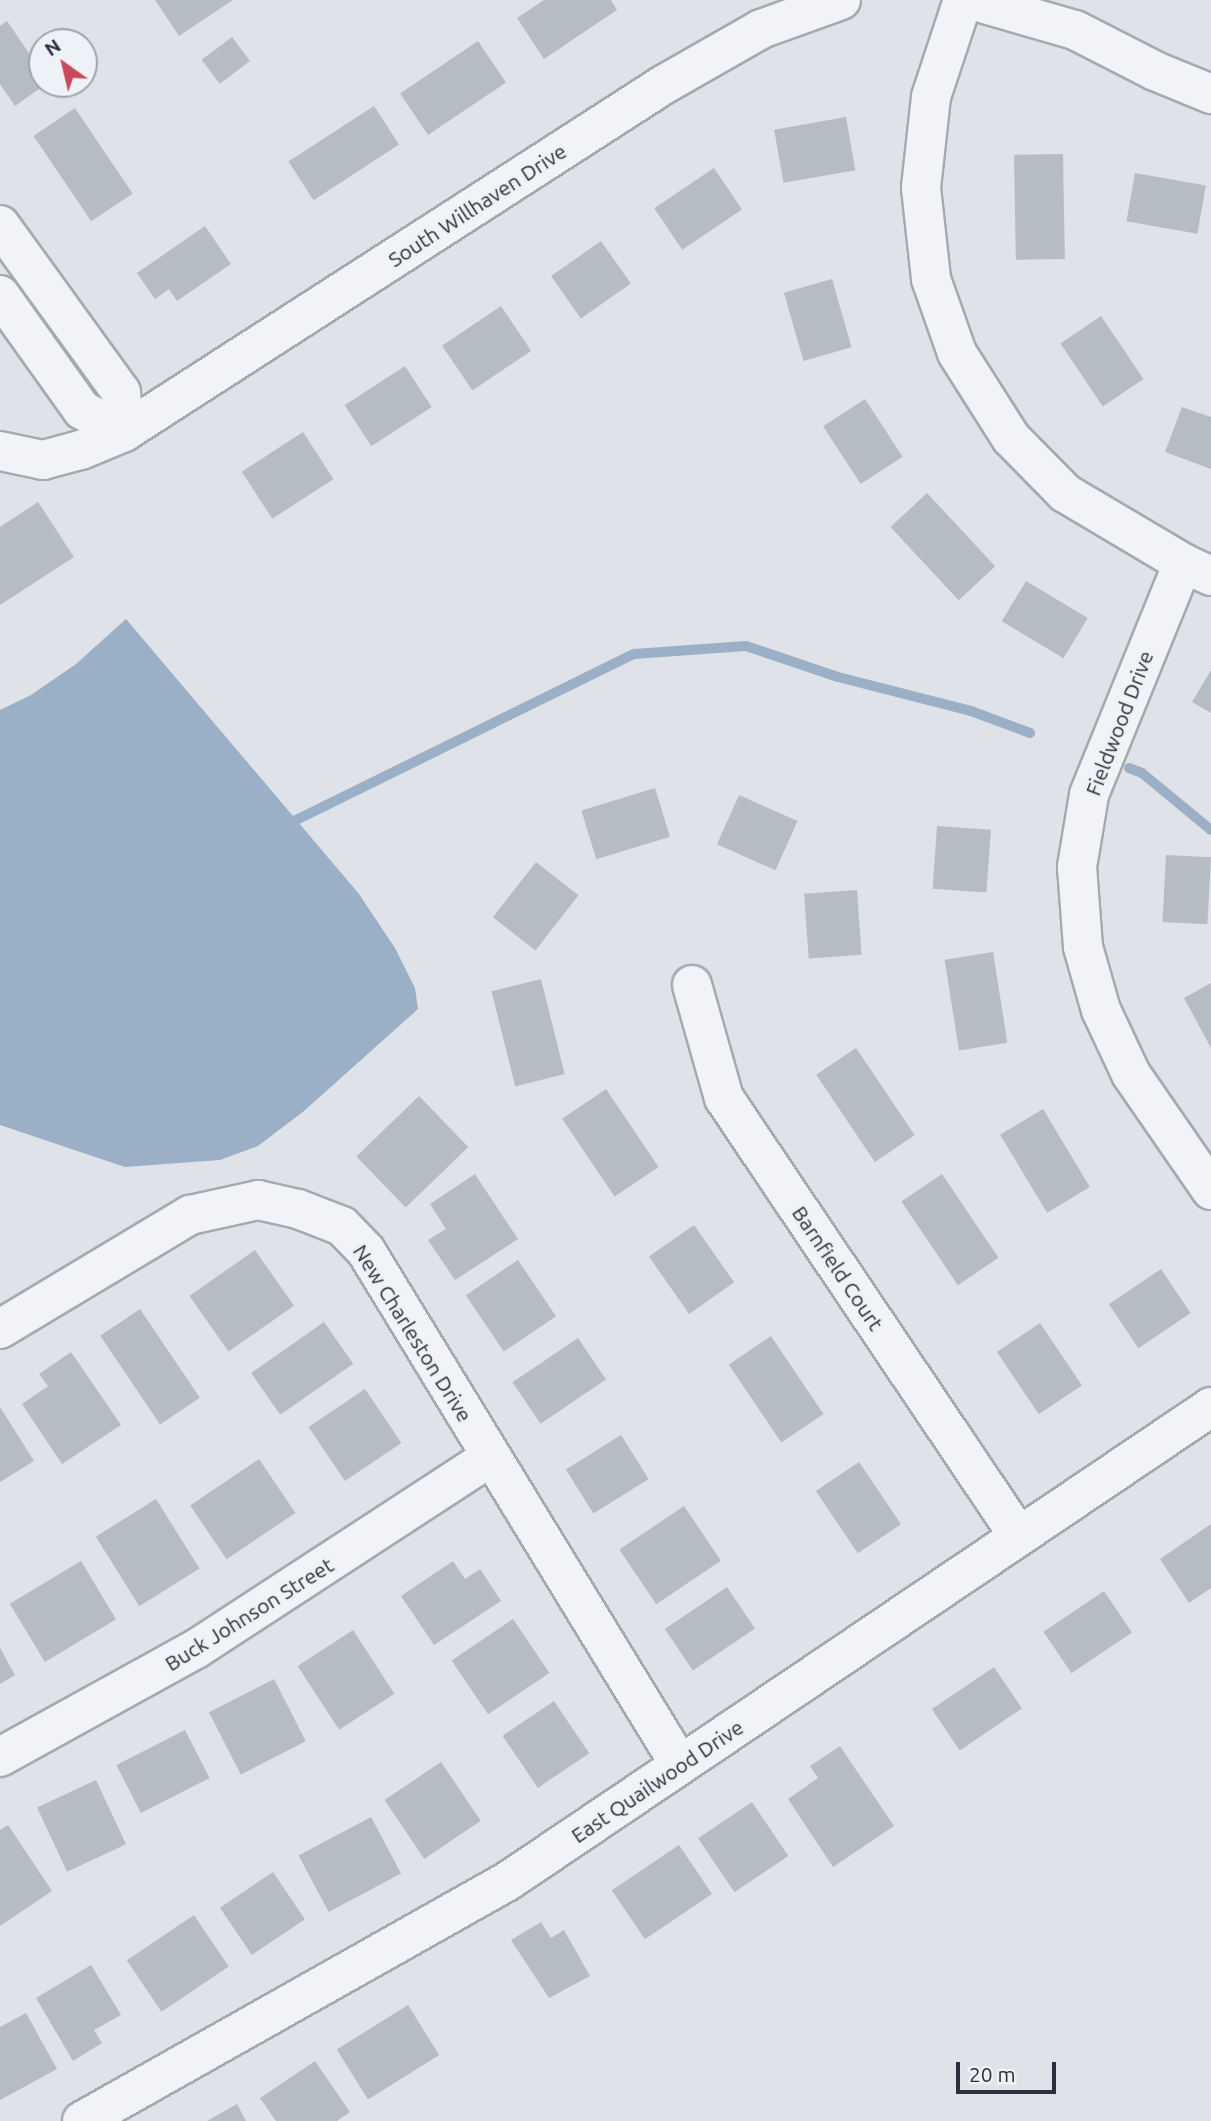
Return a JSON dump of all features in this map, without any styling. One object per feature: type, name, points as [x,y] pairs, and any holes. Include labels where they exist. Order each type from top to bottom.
[{"type":"street","name":"South Willhaven Drive","points":[[0,450],[43,460],[80,450],[124,432],[663,85],[761,29],[841,0]]},
{"type":"street","points":[[963,0],[931,97],[921,188],[932,279],[957,353],[1011,438],[1065,493],[1197,569]]},
{"type":"street","points":[[971,0],[1075,30],[1155,71],[1211,94]]},
{"type":"street","points":[[0,225],[121,392],[124,432]]},
{"type":"street","points":[[0,295],[82,410],[124,432]]},
{"type":"street","name":"Fieldwood Drive","points":[[1197,569],[1088,794],[1077,867],[1083,947],[1101,1010],[1131,1074],[1211,1191]]},
{"type":"street","name":"Barnfield Court","points":[[692,985],[724,1098],[1018,1535]]},
{"type":"street","name":"New Charleston Drive","points":[[0,1329],[190,1215],[258,1200],[298,1209],[342,1226],[366,1251],[680,1765]]},
{"type":"street","name":"East Quailwood Drive","points":[[82,2121],[508,1881],[1211,1407]]},
{"type":"street","name":"Buck Johnson Street","points":[[0,1757],[196,1649],[490,1457]]},
{"type":"water","points":[[126,619],[359,894],[395,948],[415,988],[418,1009],[304,1111],[258,1146],[220,1160],[125,1167],[0,1125],[0,710],[31,695],[76,664]]},
{"type":"building","points":[[155,0],[233,0],[179,36]]},
{"type":"building","points":[[544,0],[611,0],[617,10],[544,59],[517,18]]},
{"type":"building","points":[[7,21],[28,52],[28,97],[15,106],[0,84],[0,26]]},
{"type":"building","points":[[232,37],[250,61],[220,84],[202,60]]},
{"type":"building","points":[[478,41],[506,82],[428,135],[400,94]]},
{"type":"building","points":[[374,106],[399,145],[314,200],[288,162]]},
{"type":"building","points":[[75,108],[133,193],[91,221],[34,136]]},
{"type":"building","points":[[846,117],[855,170],[783,183],[774,130]]},
{"type":"building","points":[[1063,154],[1065,259],[1016,260],[1014,155]]},
{"type":"building","points":[[714,168],[742,209],[682,250],[654,208]]},
{"type":"building","points":[[1135,173],[1206,186],[1197,234],[1126,221]]},
{"type":"building","points":[[205,226],[231,264],[177,301],[169,289],[155,299],[137,273]]},
{"type":"building","points":[[601,241],[631,284],[581,319],[551,276]]},
{"type":"building","points":[[832,279],[852,347],[804,361],[784,293]]},
{"type":"building","points":[[501,306],[531,351],[472,390],[442,346]]},
{"type":"building","points":[[1101,316],[1143,379],[1103,406],[1060,343]]},
{"type":"building","points":[[405,366],[432,407],[371,446],[345,405]]},
{"type":"building","points":[[865,399],[903,457],[861,484],[823,426]]},
{"type":"building","points":[[1182,407],[1211,417],[1211,469],[1165,452]]},
{"type":"building","points":[[303,432],[333,479],[272,519],[242,472]]},
{"type":"building","points":[[927,493],[995,566],[959,600],[890,527]]},
{"type":"building","points":[[38,502],[74,557],[0,605],[0,527]]},
{"type":"building","points":[[1026,581],[1088,618],[1064,658],[1002,621]]},
{"type":"building","points":[[1211,670],[1211,713],[1192,702]]},
{"type":"building","points":[[655,788],[670,837],[596,859],[581,811]]},
{"type":"building","points":[[739,795],[797,821],[776,870],[717,844]]},
{"type":"building","points":[[937,826],[991,830],[986,893],[933,889]]},
{"type":"building","points":[[1166,855],[1211,857],[1207,924],[1162,922]]},
{"type":"building","points":[[536,862],[579,895],[535,950],[493,917]]},
{"type":"building","points":[[857,890],[862,955],[809,959],[804,894]]},
{"type":"building","points":[[993,952],[1007,1043],[959,1051],[945,960]]},
{"type":"building","points":[[541,979],[565,1074],[515,1086],[492,991]]},
{"type":"building","points":[[1211,983],[1211,1048],[1184,998]]},
{"type":"building","points":[[856,1048],[915,1135],[875,1162],[816,1075]]},
{"type":"building","points":[[606,1089],[659,1167],[615,1197],[562,1119]]},
{"type":"building","points":[[419,1096],[468,1147],[406,1208],[356,1156]]},
{"type":"building","points":[[1043,1109],[1090,1187],[1047,1213],[1000,1135]]},
{"type":"building","points":[[475,1174],[518,1239],[455,1280],[428,1240],[446,1229],[430,1204]]},
{"type":"building","points":[[942,1174],[998,1258],[958,1285],[901,1201]]},
{"type":"building","points":[[694,1225],[734,1282],[689,1314],[649,1257]]},
{"type":"building","points":[[255,1250],[294,1306],[228,1352],[189,1296]]},
{"type":"building","points":[[518,1260],[556,1316],[504,1352],[466,1295]]},
{"type":"building","points":[[1161,1269],[1191,1313],[1138,1348],[1109,1304]]},
{"type":"building","points":[[140,1309],[200,1398],[160,1425],[100,1336]]},
{"type":"building","points":[[324,1322],[353,1364],[280,1415],[251,1373]]},
{"type":"building","points":[[1040,1323],[1082,1385],[1039,1414],[997,1352]]},
{"type":"building","points":[[771,1336],[824,1414],[781,1442],[729,1365]]},
{"type":"building","points":[[578,1338],[606,1379],[540,1424],[513,1382]]},
{"type":"building","points":[[71,1352],[121,1425],[62,1464],[22,1404],[48,1386],[39,1374]]},
{"type":"building","points":[[365,1389],[401,1443],[345,1481],[309,1427]]},
{"type":"building","points":[[0,1407],[34,1461],[0,1482]]},
{"type":"building","points":[[621,1435],[649,1479],[593,1514],[566,1469]]},
{"type":"building","points":[[259,1459],[295,1513],[227,1559],[190,1505]]},
{"type":"building","points":[[859,1462],[901,1524],[858,1553],[816,1491]]},
{"type":"building","points":[[156,1499],[199,1569],[139,1606],[96,1537]]},
{"type":"building","points":[[684,1506],[721,1561],[656,1604],[619,1550]]},
{"type":"building","points":[[1211,1524],[1211,1588],[1189,1603],[1160,1559]]},
{"type":"building","points":[[81,1561],[116,1619],[45,1662],[10,1604]]},
{"type":"building","points":[[453,1561],[465,1579],[480,1569],[501,1601],[434,1645],[401,1596]]},
{"type":"building","points":[[727,1587],[755,1628],[693,1670],[665,1629]]},
{"type":"building","points":[[1104,1591],[1132,1632],[1071,1673],[1043,1632]]},
{"type":"building","points":[[513,1619],[549,1673],[488,1714],[452,1660]]},
{"type":"building","points":[[353,1630],[394,1694],[339,1730],[298,1666]]},
{"type":"building","points":[[0,1648],[15,1675],[0,1684]]},
{"type":"building","points":[[994,1667],[1022,1708],[960,1750],[932,1709]]},
{"type":"building","points":[[274,1679],[306,1741],[241,1775],[209,1712]]},
{"type":"building","points":[[554,1701],[589,1753],[538,1788],[503,1736]]},
{"type":"building","points":[[185,1730],[210,1778],[141,1813],[116,1765]]},
{"type":"building","points":[[840,1746],[894,1826],[833,1867],[788,1799],[818,1778],[810,1766]]},
{"type":"building","points":[[441,1762],[481,1821],[424,1859],[385,1800]]},
{"type":"building","points":[[96,1780],[126,1844],[67,1872],[37,1807]]},
{"type":"building","points":[[752,1802],[788,1856],[734,1892],[698,1838]]},
{"type":"building","points":[[371,1817],[401,1874],[329,1912],[299,1855]]},
{"type":"building","points":[[8,1825],[52,1891],[0,1926],[0,1830]]},
{"type":"building","points":[[679,1845],[712,1894],[645,1939],[612,1890]]},
{"type":"building","points":[[273,1872],[305,1919],[252,1955],[220,1908]]},
{"type":"building","points":[[194,1915],[229,1966],[162,2012],[127,1960]]},
{"type":"building","points":[[541,1922],[551,1938],[564,1930],[590,1976],[549,1998],[511,1940]]},
{"type":"building","points":[[91,1965],[121,2015],[94,2030],[102,2043],[73,2061],[36,1998]]},
{"type":"building","points":[[408,2005],[439,2055],[368,2100],[337,2050]]},
{"type":"building","points":[[26,2013],[57,2069],[0,2100],[0,2027]]},
{"type":"building","points":[[315,2061],[350,2112],[337,2121],[276,2121],[260,2098]]},
{"type":"building","points":[[237,2104],[246,2121],[207,2121]]},
{"type":"waterway","points":[[286,825],[634,654],[746,646],[838,677],[971,711],[1030,733]]},
{"type":"waterway","points":[[1129,768],[1142,773],[1211,830]]}]
